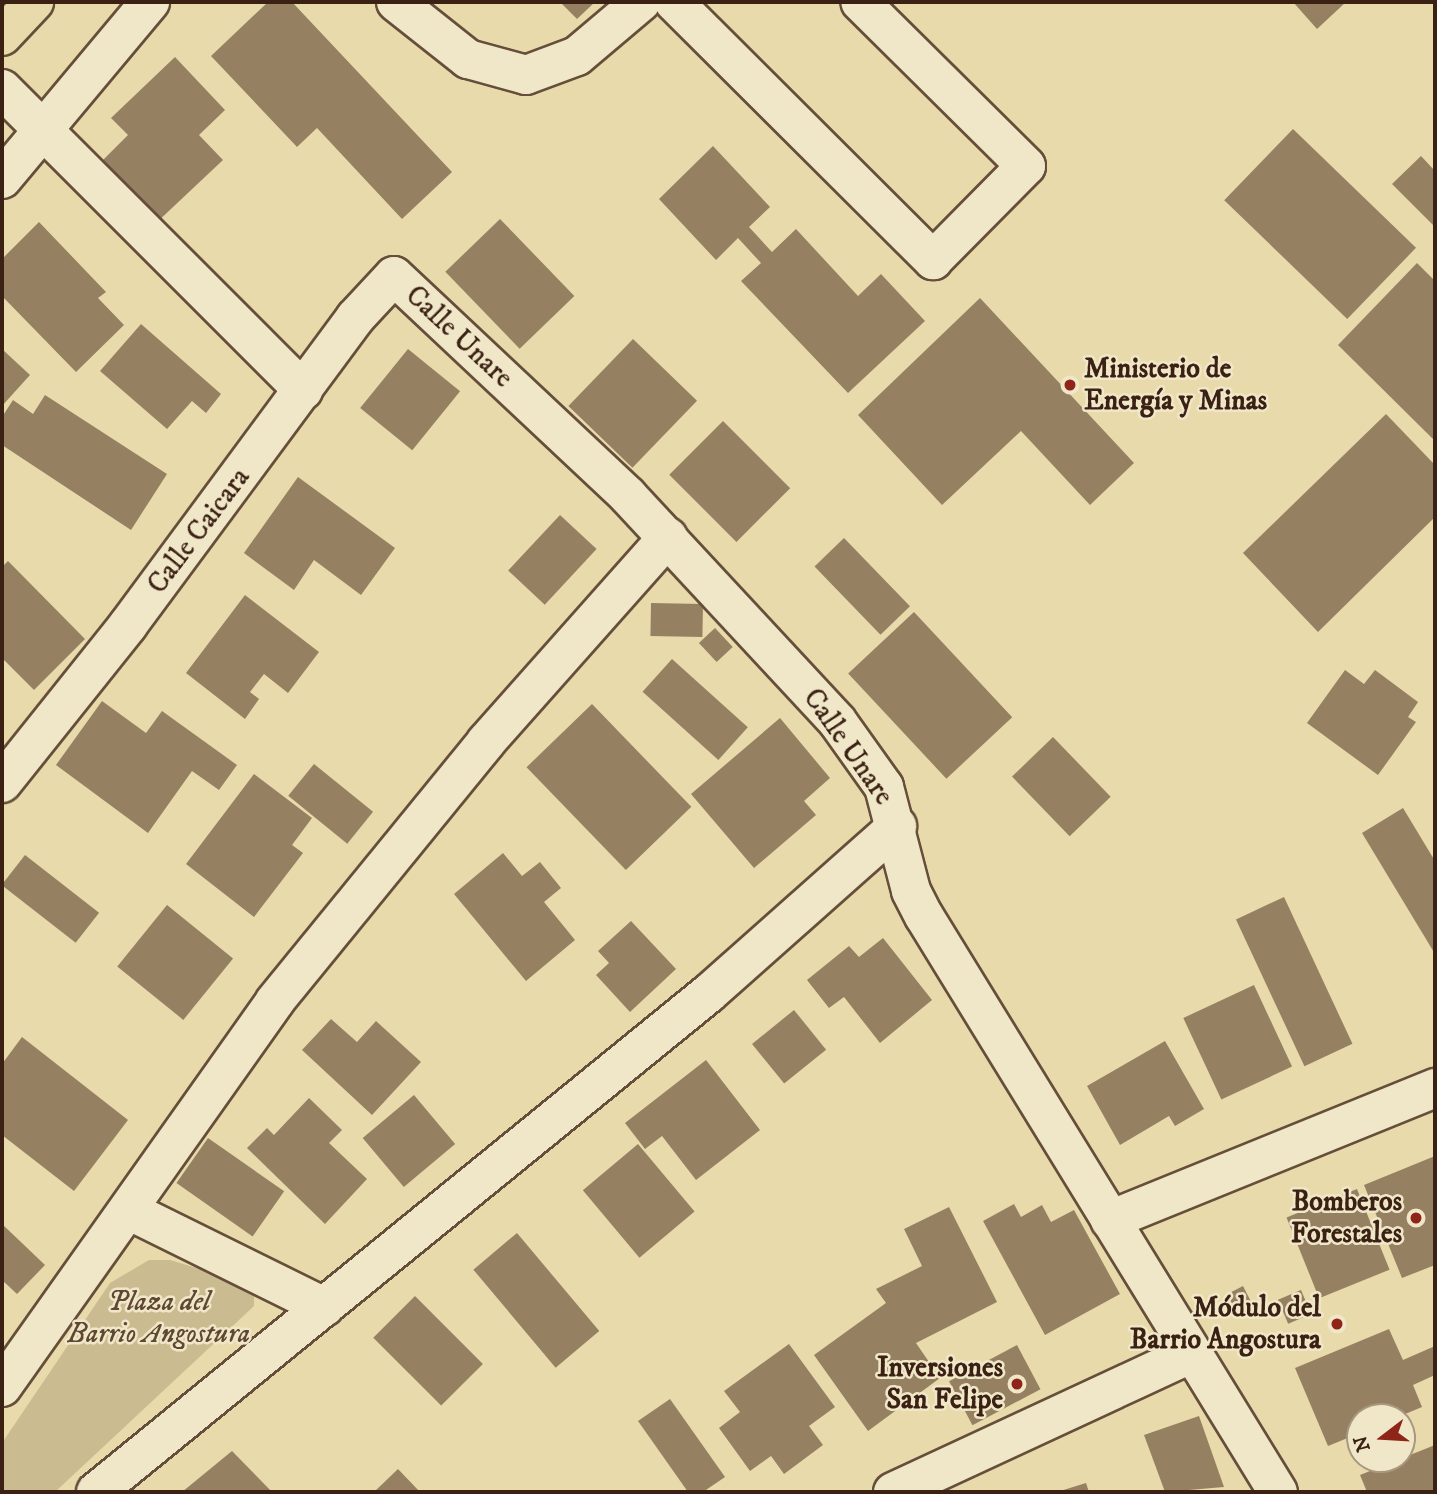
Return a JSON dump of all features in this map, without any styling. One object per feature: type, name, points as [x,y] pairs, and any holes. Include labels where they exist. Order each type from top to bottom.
[{"type":"main road","points":[[2,36],[34,2]]},
{"type":"street","points":[[2,178],[150,2]]},
{"type":"street","points":[[396,2],[468,59],[526,75],[577,56],[641,2]]},
{"type":"street","points":[[674,2],[933,260],[1026,166],[860,2]]},
{"type":"street","points":[[2,89],[41,133],[303,390]]},
{"type":"street","name":"Calle Caicara","points":[[2,783],[128,625],[303,390],[394,276]]},
{"type":"street","name":"Calle Unare","points":[[394,276],[668,537],[837,721],[884,787],[897,826],[902,863],[923,916],[1278,1492]]},
{"type":"street","points":[[2,1387],[275,1001],[486,742],[668,537]]},
{"type":"street","points":[[96,1492],[708,994],[897,826]]},
{"type":"street","points":[[1110,1220],[1435,1088]]},
{"type":"street","points":[[128,1210],[324,1307]]},
{"type":"street","points":[[893,1492],[1192,1353]]},
{"type":"green space","name":"Plaza del Barrio Angostura","points":[[149,1260],[170,1260],[230,1278],[254,1290],[254,1306],[55,1492],[2,1492],[2,1443],[110,1283]]},
{"type":"building","points":[[268,2],[292,2],[452,172],[402,219],[317,128],[297,147],[211,56]]},
{"type":"building","points":[[560,2],[595,2],[577,19]]},
{"type":"building","points":[[1293,2],[1346,2],[1317,29]]},
{"type":"building","points":[[175,57],[225,110],[199,135],[223,160],[155,224],[99,164],[128,135],[111,118]]},
{"type":"building","points":[[1293,129],[1416,248],[1347,319],[1224,200]]},
{"type":"building","points":[[713,146],[770,207],[749,227],[772,252],[796,229],[858,296],[881,274],[925,321],[848,393],[741,281],[761,263],[738,238],[716,260],[659,199]]},
{"type":"building","points":[[1421,156],[1435,171],[1435,227],[1392,184]]},
{"type":"building","points":[[500,219],[574,296],[520,349],[445,272]]},
{"type":"building","points":[[39,222],[106,292],[98,298],[124,325],[76,372],[2,296],[2,259]]},
{"type":"building","points":[[1417,263],[1435,281],[1435,441],[1338,345]]},
{"type":"building","points":[[980,298],[1134,463],[1090,505],[1021,431],[942,505],[858,415]]},
{"type":"building","points":[[141,324],[221,394],[206,413],[192,401],[167,429],[100,371]]},
{"type":"building","points":[[633,339],[697,401],[632,468],[568,406]]},
{"type":"building","points":[[2,349],[30,375],[2,406]]},
{"type":"building","points":[[408,349],[460,391],[412,450],[360,408]]},
{"type":"building","points":[[45,395],[167,474],[131,530],[2,445],[2,417],[13,400],[33,414]]},
{"type":"building","points":[[1386,414],[1435,465],[1435,517],[1318,632],[1243,553]]},
{"type":"building","points":[[723,421],[790,488],[736,542],[669,475]]},
{"type":"building","points":[[298,477],[395,548],[361,595],[314,560],[294,590],[244,553]]},
{"type":"building","points":[[560,515],[597,549],[545,605],[508,571]]},
{"type":"building","points":[[844,538],[910,606],[880,635],[815,566]]},
{"type":"building","points":[[8,561],[85,639],[34,690],[2,658],[2,567]]},
{"type":"building","points":[[245,595],[319,652],[288,693],[264,674],[250,692],[259,699],[245,719],[186,673]]},
{"type":"building","points":[[651,603],[703,604],[702,637],[650,636]]},
{"type":"building","points":[[914,612],[1012,717],[946,779],[848,673]]},
{"type":"building","points":[[715,628],[733,647],[717,662],[699,643]]},
{"type":"building","points":[[672,659],[748,727],[718,760],[643,692]]},
{"type":"building","points":[[1345,670],[1364,684],[1375,670],[1418,702],[1408,717],[1416,722],[1378,775],[1307,723]]},
{"type":"building","points":[[102,701],[146,733],[162,711],[237,765],[219,790],[192,771],[148,833],[56,765]]},
{"type":"building","points":[[592,704],[691,807],[626,870],[527,767]]},
{"type":"building","points":[[780,718],[830,778],[804,801],[816,815],[754,868],[691,794]]},
{"type":"building","points":[[1053,737],[1111,797],[1070,836],[1012,777]]},
{"type":"building","points":[[314,764],[373,812],[347,844],[288,796]]},
{"type":"building","points":[[254,774],[312,818],[292,845],[303,853],[254,917],[186,864]]},
{"type":"building","points":[[1403,808],[1435,861],[1435,954],[1362,833]]},
{"type":"building","points":[[503,853],[522,876],[540,862],[561,888],[544,902],[575,940],[526,981],[454,894]]},
{"type":"building","points":[[25,855],[99,913],[76,943],[2,885]]},
{"type":"building","points":[[1284,897],[1352,1044],[1304,1066],[1236,919]]},
{"type":"building","points":[[167,905],[233,958],[183,1020],[117,966]]},
{"type":"building","points":[[631,921],[676,969],[630,1012],[596,975],[609,963],[598,951]]},
{"type":"building","points":[[883,938],[932,1000],[880,1043],[844,997],[829,1008],[807,980],[849,946],[859,957]]},
{"type":"building","points":[[1254,985],[1292,1067],[1221,1100],[1183,1018]]},
{"type":"building","points":[[794,1010],[826,1050],[784,1084],[752,1044]]},
{"type":"building","points":[[331,1019],[357,1042],[376,1021],[421,1062],[372,1115],[302,1050]]},
{"type":"building","points":[[22,1037],[128,1120],[74,1191],[2,1135],[2,1064]]},
{"type":"building","points":[[1165,1041],[1204,1109],[1175,1126],[1169,1116],[1120,1145],[1087,1086]]},
{"type":"building","points":[[706,1060],[760,1130],[696,1180],[662,1136],[645,1149],[625,1123]]},
{"type":"building","points":[[414,1095],[455,1144],[404,1187],[363,1138]]},
{"type":"building","points":[[309,1098],[342,1130],[329,1143],[367,1179],[325,1224],[247,1148],[267,1128],[274,1135]]},
{"type":"building","points":[[208,1138],[284,1191],[253,1236],[176,1183]]},
{"type":"building","points":[[638,1144],[695,1211],[639,1258],[583,1190]]},
{"type":"building","points":[[1435,1156],[1435,1265],[1402,1278],[1364,1185]]},
{"type":"building","points":[[1357,1189],[1390,1270],[1319,1298],[1287,1217]]},
{"type":"building","points":[[1014,1204],[1021,1217],[1042,1205],[1051,1222],[1074,1210],[1120,1294],[1045,1335],[983,1221]]},
{"type":"building","points":[[949,1207],[997,1302],[916,1343],[940,1378],[868,1431],[814,1355],[886,1303],[876,1289],[922,1266],[904,1229]]},
{"type":"building","points":[[2,1224],[45,1265],[17,1294],[2,1280]]},
{"type":"building","points":[[517,1233],[599,1331],[556,1368],[473,1270]]},
{"type":"building","points":[[1243,1286],[1254,1308],[1238,1316],[1227,1294]]},
{"type":"building","points":[[1301,1290],[1311,1314],[1288,1324],[1278,1300]]},
{"type":"building","points":[[415,1296],[483,1364],[441,1406],[373,1338]]},
{"type":"building","points":[[1389,1329],[1403,1360],[1435,1346],[1435,1375],[1413,1385],[1422,1407],[1416,1410],[1416,1403],[1346,1403],[1346,1439],[1328,1446],[1295,1368]]},
{"type":"building","points":[[789,1344],[835,1407],[809,1426],[823,1445],[784,1474],[771,1456],[750,1471],[719,1428],[740,1412],[724,1391]]},
{"type":"building","points":[[1017,1345],[1040,1389],[972,1425],[949,1381]]},
{"type":"building","points":[[670,1399],[725,1477],[703,1492],[688,1492],[638,1421]]},
{"type":"building","points":[[1199,1416],[1224,1487],[1165,1492],[1144,1435]]},
{"type":"building","points":[[1435,1445],[1435,1492],[1367,1492],[1360,1475],[1416,1473],[1416,1453]]},
{"type":"building","points":[[232,1451],[272,1492],[182,1492]]},
{"type":"building","points":[[398,1469],[420,1492],[374,1492]]},
{"type":"building","points":[[1086,1483],[1089,1492],[1057,1492]]},
{"type":"place","name":"Ministerio de Energía y Minas","points":[[1070,385]]},
{"type":"place","name":"Bomberos Forestales","points":[[1416,1218]]},
{"type":"place","name":"Módulo del Barrio Angostura","points":[[1337,1324]]},
{"type":"place","name":"Inversiones San Felipe","points":[[1017,1384]]}]
